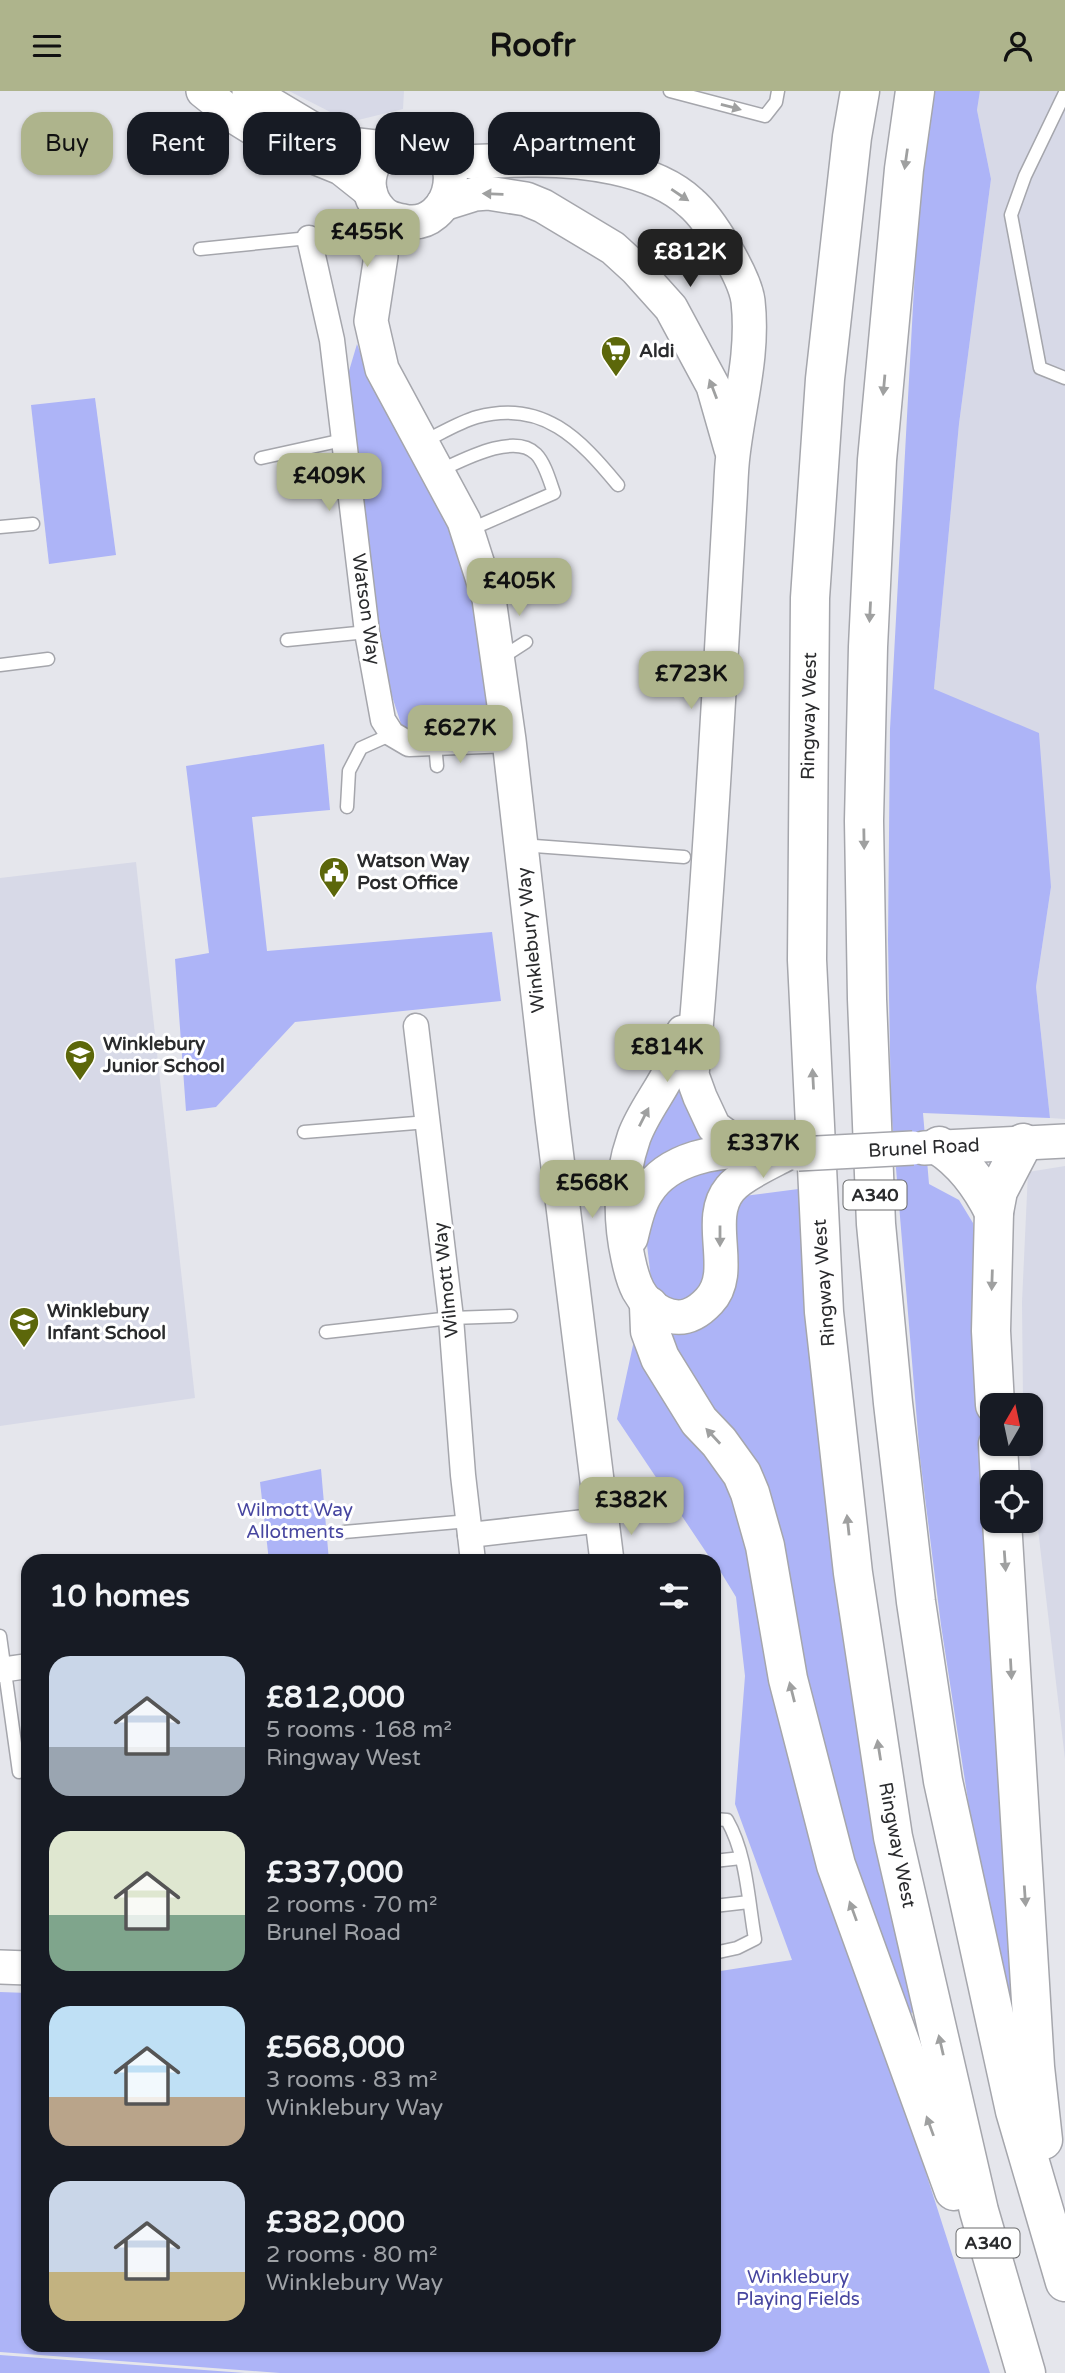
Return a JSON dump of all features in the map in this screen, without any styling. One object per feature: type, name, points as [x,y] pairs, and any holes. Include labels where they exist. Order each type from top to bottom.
[{"type":"main road","name":"Ringway West","points":[[860,91],[852,137],[825,379],[810,598],[807,960],[824,1311],[853,1573],[892,1837],[979,2210],[1024,2373]]},
{"type":"main road","name":"A340","points":[[915,91],[904,169],[881,409],[868,647],[864,848],[867,1025],[876,1224],[892,1403],[916,1602],[943,1781],[1015,2111],[1060,2264]]},
{"type":"main road","points":[[994,1393],[990,1331],[994,1212],[998,1191],[1023,1143]]},
{"type":"main road","points":[[926,1147],[954,1156],[983,1190],[994,1212]]},
{"type":"main road","points":[[649,1306],[650,1331],[660,1358],[699,1421],[719,1442],[742,1474],[750,1493],[765,1546],[788,1679],[836,1865],[928,2121],[1024,2373]]},
{"type":"main road","points":[[1003,1533],[1035,2067],[1060,2264]]},
{"type":"street","points":[[203,91],[272,140],[341,168],[393,219],[407,223],[475,194],[488,193],[526,199],[543,206],[613,248],[671,308],[713,386],[733,454]]},
{"type":"street","points":[[248,91],[309,127],[349,144],[375,147]]},
{"type":"street","points":[[375,161],[369,180],[376,202]]},
{"type":"street","points":[[474,162],[568,161],[603,166],[641,176],[672,189],[692,203],[728,252],[748,299],[748,366],[733,454],[702,972],[692,1075],[699,1097],[714,1127],[747,1165],[729,1189],[722,1204],[718,1290],[710,1301],[689,1317],[666,1315],[649,1306],[636,1291],[621,1220],[621,1193],[634,1137],[673,1066],[702,972]]},
{"type":"street","points":[[431,213],[449,192],[450,175]]},
{"type":"street","name":"Winklebury Way","points":[[376,202],[381,256],[371,321],[382,369],[439,471],[468,531],[489,600],[509,740],[550,1104],[606,1554]]},
{"type":"street","name":"Winklebury Way","points":[[376,342],[390,284],[404,246],[431,213]]},
{"type":"street","name":"Watson Way","points":[[309,238],[332,340],[367,632],[383,720],[392,734]]},
{"type":"street","points":[[392,734],[436,755],[509,740]]},
{"type":"street","name":"Wilmott Way","points":[[416,1026],[451,1318],[472,1554]]},
{"type":"street","name":"Brunel Road","points":[[627,1254],[643,1199],[660,1176],[692,1160],[747,1165],[791,1154],[1065,1141]]},
{"type":"street","points":[[470,1528],[602,1520]]},
{"type":"street","points":[[0,1967],[21,1968]]},
{"type":"lane","points":[[670,91],[765,116],[776,103],[778,91]]},
{"type":"lane","points":[[1065,93],[1025,176],[1011,215],[1040,368],[1065,378]]},
{"type":"lane","points":[[200,249],[309,238]]},
{"type":"lane","points":[[423,443],[476,417],[505,412],[526,415],[562,428],[579,440],[618,485]]},
{"type":"lane","points":[[261,458],[343,440]]},
{"type":"lane","points":[[439,471],[483,452],[522,445],[537,454],[549,478],[554,493],[468,531]]},
{"type":"lane","points":[[0,527],[33,524]]},
{"type":"lane","points":[[287,640],[367,632]]},
{"type":"lane","points":[[498,660],[526,642]]},
{"type":"lane","points":[[0,665],[48,659]]},
{"type":"lane","points":[[347,807],[349,771],[360,748],[392,734]]},
{"type":"lane","points":[[521,845],[684,857]]},
{"type":"lane","points":[[304,1132],[428,1122]]},
{"type":"lane","points":[[326,1332],[451,1318],[511,1316]]},
{"type":"lane","points":[[344,1532],[470,1528]]},
{"type":"lane","points":[[0,1636],[11,1668],[19,1772]]},
{"type":"lane","points":[[721,1820],[727,1820],[733,1831],[741,1858],[755,1939],[737,1948],[721,1951]]},
{"type":"lane","points":[[721,1860],[741,1858]]},
{"type":"lane","points":[[721,1905],[748,1902]]},
{"type":"shaded area","points":[[289,91],[404,91],[403,109],[375,112],[375,116],[361,119],[361,112],[330,112]]},
{"type":"shaded area","points":[[980,91],[1065,91],[1065,1119],[1050,1118],[1036,987],[1051,887],[934,689],[959,424],[991,179],[977,110]]},
{"type":"shaded area","name":"Winklebury Junior School","points":[[136,862],[195,1398],[0,1426],[0,878]]},
{"type":"shaded area","points":[[1065,1166],[1065,1759],[1038,1533],[1043,1533],[1043,1470],[1031,1470],[1029,1456],[1043,1456],[1043,1393],[1023,1393],[1022,1302],[1028,1172]]},
{"type":"green space","points":[[933,91],[980,91],[977,110],[991,179],[959,424],[934,689],[1039,733],[1051,887],[1036,987],[1050,1118],[923,1113],[929,1184],[959,1200],[973,1223],[984,1393],[980,1393],[980,1456],[988,1456],[989,1470],[980,1470],[980,1533],[994,1533],[1030,2082],[983,1898],[941,1625],[920,1458],[891,1108],[888,940],[890,729],[918,214]]},
{"type":"green space","points":[[357,344],[369,375],[470,562],[491,705],[486,723],[444,733],[403,730],[390,690],[355,477],[343,440],[349,371]]},
{"type":"green space","points":[[95,398],[116,555],[49,564],[31,405]]},
{"type":"green space","points":[[324,744],[330,810],[252,817],[267,951],[492,932],[501,1001],[295,1022],[216,1107],[186,1111],[175,959],[209,953],[186,766]]},
{"type":"green space","points":[[677,1081],[719,1148],[637,1173],[648,1133]]},
{"type":"green space","points":[[722,1168],[733,1170],[705,1290],[674,1304],[652,1288],[646,1236],[657,1206],[667,1192],[689,1176]]},
{"type":"green space","name":"Winklebury Playing Fields","points":[[806,1188],[914,1997],[913,2012],[901,2018],[893,2070],[990,2373],[280,2373],[0,2352],[0,1992],[21,1993],[21,2352],[721,2352],[721,1971],[792,1960],[735,1804],[745,1676],[736,1597],[721,1572],[721,1554],[707,1554],[617,1419],[638,1322],[701,1321],[736,1197]]},
{"type":"green space","name":"Wilmott Way Allotments","points":[[321,1469],[328,1554],[268,1554],[260,1482]]},
{"type":"green space","points":[[0,2355],[245,2373],[0,2373]]},
{"type":"place","name":"Aldi","points":[[616,378]]},
{"type":"place","name":"Watson Way Post Office","points":[[334,899]]},
{"type":"place","name":"Winklebury Junior School","points":[[80,1082]]},
{"type":"place","name":"Winklebury Infant School","points":[[24,1349]]}]
